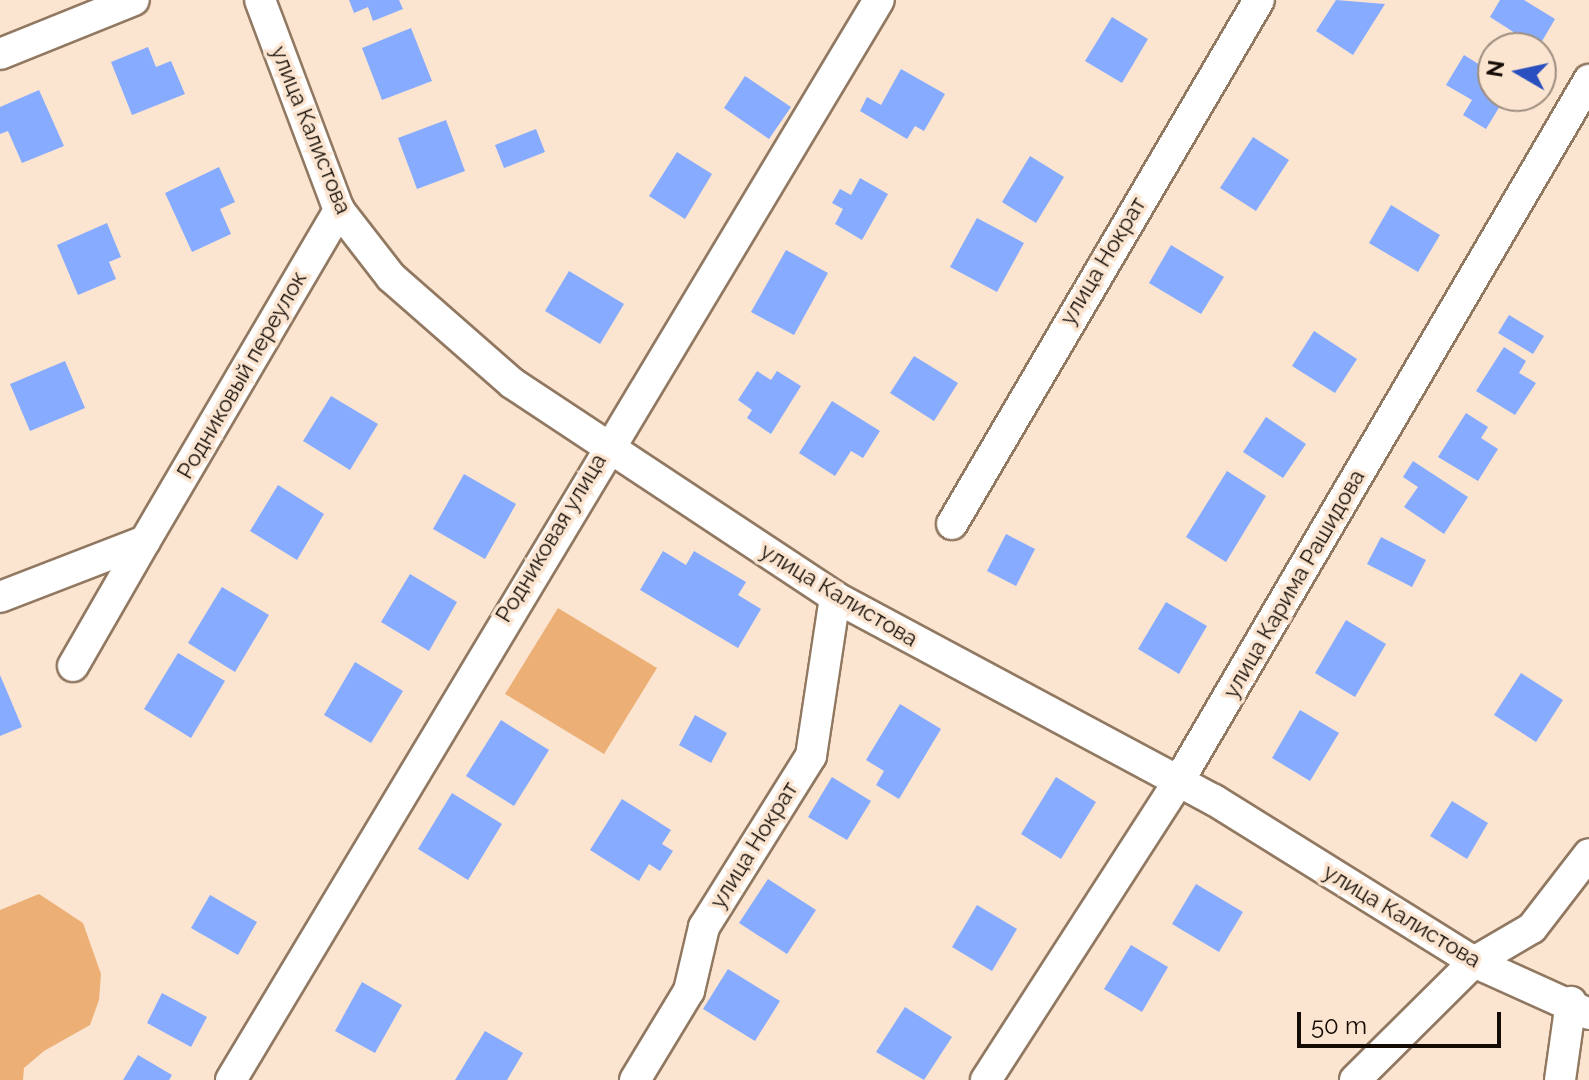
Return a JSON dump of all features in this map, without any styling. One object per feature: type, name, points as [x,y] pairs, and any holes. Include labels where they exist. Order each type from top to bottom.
[{"type":"street","points":[[0,54],[134,0]]},
{"type":"street","name":"улица Калистова","points":[[260,0],[339,210],[391,277],[447,332],[606,446],[835,597],[1177,784],[1474,962],[1580,1008]]},
{"type":"street","name":"Родниковая улица","points":[[231,1080],[606,446],[879,0]]},
{"type":"street","name":"улица Нократ","points":[[952,524],[1259,0]]},
{"type":"street","name":"улица Карима Рашидова","points":[[986,1080],[1177,784],[1589,80]]},
{"type":"street","name":"Родниковый переулок","points":[[73,666],[339,210]]},
{"type":"street","points":[[0,597],[145,541]]},
{"type":"street","name":"улица Нократ","points":[[635,1080],[689,991],[704,927],[811,756],[835,597]]},
{"type":"street","points":[[1355,1080],[1474,962],[1532,928],[1589,854]]},
{"type":"street","points":[[1560,1080],[1580,1008]]},
{"type":"shaded area","points":[[558,608],[657,668],[604,754],[505,694]]},
{"type":"shaded area","points":[[39,894],[83,923],[101,974],[99,1000],[90,1025],[44,1051],[24,1068],[23,1080],[0,1080],[0,910]]},
{"type":"building","points":[[349,0],[399,0],[403,9],[373,21],[368,7],[354,13]]},
{"type":"building","points":[[1336,0],[1385,4],[1353,55],[1316,31]]},
{"type":"building","points":[[1500,0],[1524,0],[1555,19],[1547,32],[1513,32],[1490,17]]},
{"type":"building","points":[[1112,17],[1148,39],[1122,83],[1085,61]]},
{"type":"building","points":[[411,28],[432,81],[382,100],[362,48]]},
{"type":"building","points":[[148,47],[156,67],[171,61],[185,94],[132,115],[111,62]]},
{"type":"building","points":[[1464,55],[1477,63],[1477,112],[1496,112],[1486,129],[1463,115],[1472,100],[1446,85]]},
{"type":"building","points":[[901,69],[945,94],[924,131],[915,126],[907,139],[860,111],[867,97],[881,105]]},
{"type":"building","points":[[745,76],[791,107],[769,139],[724,108]]},
{"type":"building","points":[[39,90],[64,146],[22,163],[8,131],[0,134],[0,107]]},
{"type":"building","points":[[446,120],[465,171],[417,189],[398,138]]},
{"type":"building","points":[[536,129],[545,152],[504,168],[495,145]]},
{"type":"building","points":[[1253,137],[1289,160],[1256,211],[1220,188]]},
{"type":"building","points":[[677,152],[712,174],[685,219],[649,196]]},
{"type":"building","points":[[1030,156],[1064,177],[1036,223],[1002,202]]},
{"type":"building","points":[[219,167],[235,202],[220,209],[231,234],[192,252],[165,193]]},
{"type":"building","points":[[860,178],[888,194],[862,240],[835,224],[843,209],[832,203],[840,189],[851,195]]},
{"type":"building","points":[[1391,205],[1440,235],[1418,272],[1369,243]]},
{"type":"building","points":[[977,218],[1024,243],[997,292],[950,267]]},
{"type":"building","points":[[107,223],[121,257],[109,262],[116,279],[78,295],[57,245]]},
{"type":"building","points":[[1171,245],[1224,277],[1201,314],[1149,283]]},
{"type":"building","points":[[786,250],[828,273],[794,335],[751,312]]},
{"type":"building","points":[[569,271],[624,304],[600,344],[545,311]]},
{"type":"building","points":[[1509,315],[1544,336],[1533,354],[1498,333]]},
{"type":"building","points":[[1314,331],[1357,359],[1335,393],[1292,366]]},
{"type":"building","points":[[1504,347],[1526,361],[1519,373],[1536,383],[1515,415],[1476,391]]},
{"type":"building","points":[[914,356],[958,383],[934,421],[890,393]]},
{"type":"building","points":[[65,361],[85,408],[30,431],[10,384]]},
{"type":"building","points":[[757,371],[771,380],[777,371],[801,386],[771,434],[747,418],[752,410],[738,400]]},
{"type":"building","points":[[331,396],[378,424],[350,470],[303,441]]},
{"type":"building","points":[[832,401],[880,431],[863,458],[851,451],[835,476],[799,453]]},
{"type":"building","points":[[1466,413],[1488,427],[1481,438],[1498,449],[1478,481],[1438,457]]},
{"type":"building","points":[[1266,417],[1306,444],[1283,478],[1243,452]]},
{"type":"building","points":[[1413,461],[1468,497],[1444,534],[1404,507],[1418,487],[1403,477]]},
{"type":"building","points":[[1227,471],[1266,496],[1226,562],[1186,537]]},
{"type":"building","points":[[464,474],[516,504],[485,559],[433,529]]},
{"type":"building","points":[[278,485],[324,514],[297,560],[250,531]]},
{"type":"building","points":[[1006,534],[1035,549],[1016,586],[987,571]]},
{"type":"building","points":[[1381,537],[1426,560],[1412,587],[1367,564]]},
{"type":"building","points":[[663,551],[686,565],[694,551],[746,582],[738,595],[761,609],[738,648],[640,590]]},
{"type":"building","points":[[410,574],[457,602],[429,651],[381,622]]},
{"type":"building","points":[[222,587],[269,615],[235,672],[188,643]]},
{"type":"building","points":[[1166,602],[1207,626],[1179,674],[1138,649]]},
{"type":"building","points":[[1346,620],[1386,644],[1355,697],[1315,673]]},
{"type":"building","points":[[178,653],[225,681],[191,738],[144,709]]},
{"type":"building","points":[[355,662],[403,691],[371,743],[324,715]]},
{"type":"building","points":[[1521,673],[1563,700],[1536,742],[1494,715]]},
{"type":"building","points":[[0,675],[22,727],[0,736]]},
{"type":"building","points":[[900,704],[941,729],[899,799],[876,785],[884,771],[866,760]]},
{"type":"building","points":[[1300,710],[1339,733],[1310,781],[1272,758]]},
{"type":"building","points":[[695,715],[727,733],[711,763],[679,745]]},
{"type":"building","points":[[501,720],[549,750],[514,806],[466,776]]},
{"type":"building","points":[[832,777],[871,801],[847,840],[808,817]]},
{"type":"building","points":[[1056,777],[1096,802],[1061,859],[1021,834]]},
{"type":"building","points":[[452,793],[502,824],[468,880],[418,849]]},
{"type":"building","points":[[622,799],[671,830],[662,844],[673,851],[660,871],[649,864],[639,881],[590,850]]},
{"type":"building","points":[[1452,801],[1488,823],[1467,859],[1430,836]]},
{"type":"building","points":[[768,879],[816,910],[787,954],[739,923]]},
{"type":"building","points":[[1196,884],[1243,912],[1219,952],[1172,924]]},
{"type":"building","points":[[210,895],[257,922],[238,955],[191,928]]},
{"type":"building","points":[[977,905],[1017,929],[992,971],[952,947]]},
{"type":"building","points":[[1131,945],[1168,967],[1142,1012],[1104,989]]},
{"type":"building","points":[[728,969],[780,1001],[755,1041],[703,1009]]},
{"type":"building","points":[[362,982],[402,1005],[375,1053],[335,1031]]},
{"type":"building","points":[[162,993],[207,1017],[191,1047],[147,1023]]},
{"type":"building","points":[[905,1007],[952,1037],[924,1080],[876,1052]]},
{"type":"building","points":[[485,1031],[523,1053],[507,1080],[455,1080]]},
{"type":"building","points":[[138,1055],[172,1075],[169,1080],[123,1080]]}]
